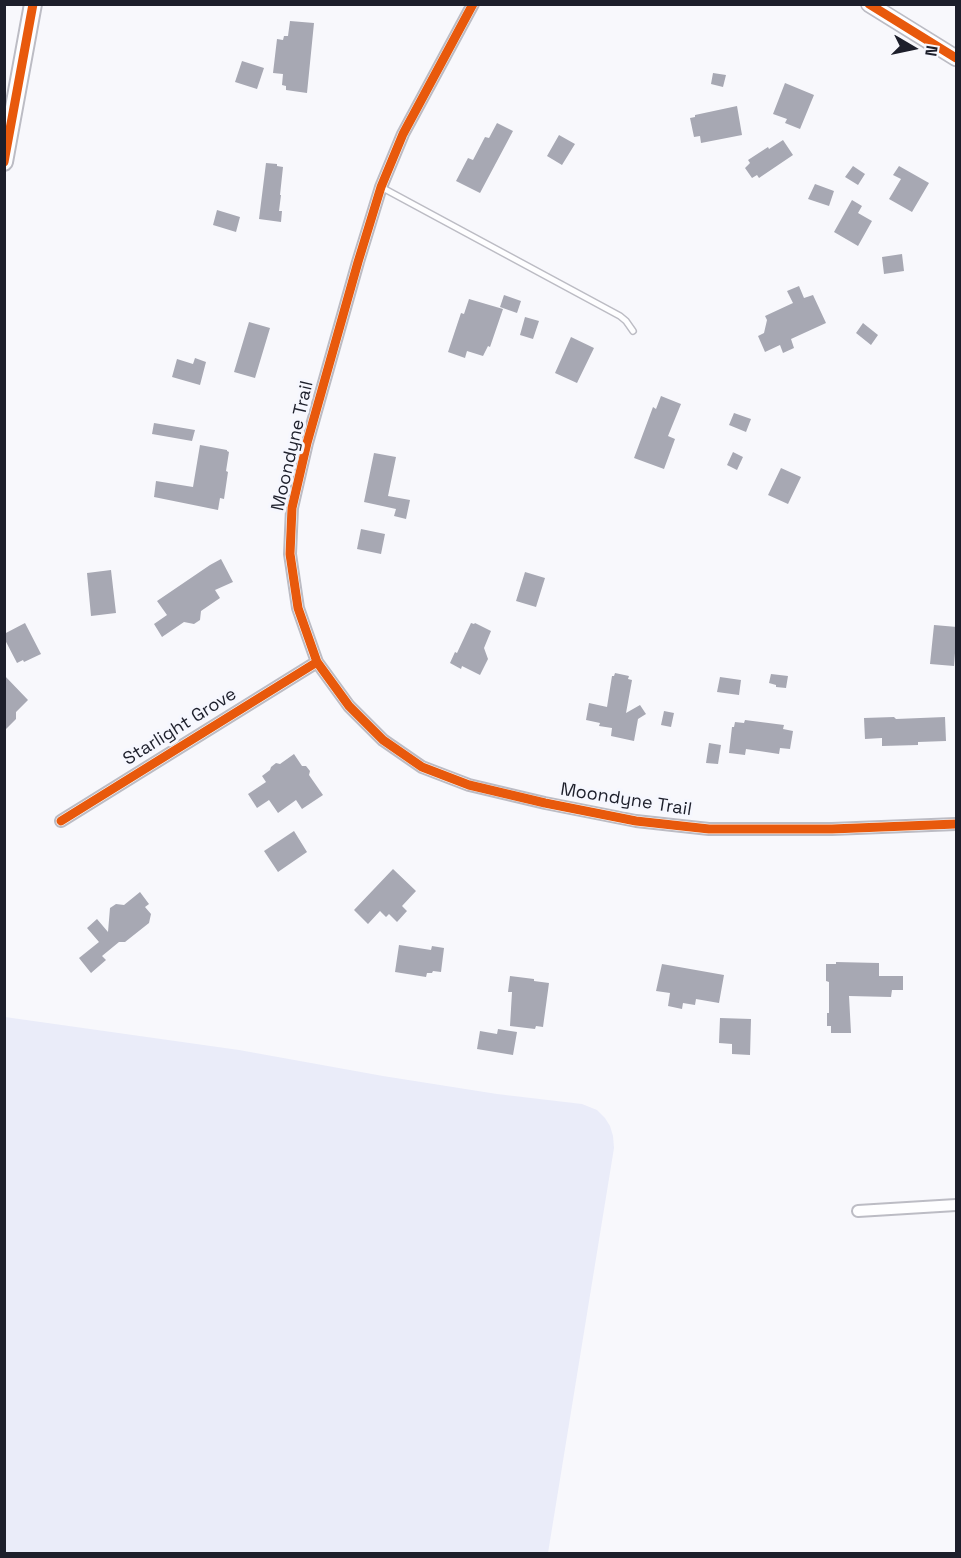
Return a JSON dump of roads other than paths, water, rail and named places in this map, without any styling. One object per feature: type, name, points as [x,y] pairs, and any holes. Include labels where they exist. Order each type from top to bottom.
[{"type":"main road","points":[[4,162],[33,4]]},
{"type":"street","name":"Moondyne Trail","points":[[473,4],[403,134],[381,187],[310,432],[292,508],[290,554],[298,608],[317,662],[349,706],[383,740],[422,767],[476,787],[636,821],[709,829],[957,824]]},
{"type":"street","points":[[869,4],[957,58]]},
{"type":"street","name":"Starlight Grove","points":[[61,821],[317,662]]},
{"type":"street","points":[[858,1211],[957,1205]]},
{"type":"lane","points":[[381,187],[620,316],[633,331]]}]
